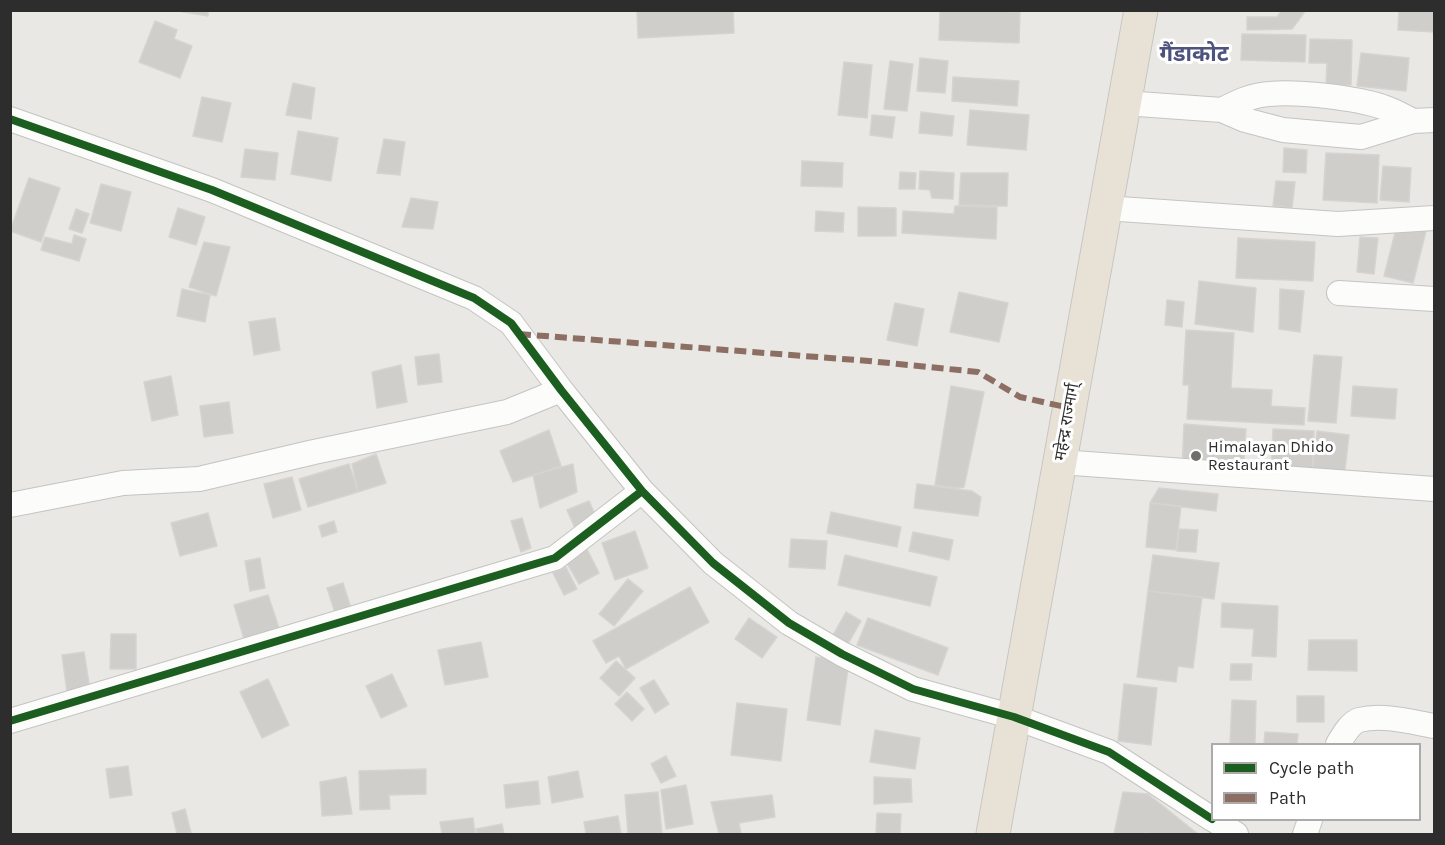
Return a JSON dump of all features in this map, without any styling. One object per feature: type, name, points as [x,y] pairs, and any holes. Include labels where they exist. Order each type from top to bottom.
[{"type":"highway","name":"महेन्द्र राज्मार्ग्","points":[[993,834],[1141,10]]},
{"type":"street","points":[[1222,110],[1243,99],[1269,94],[1298,94],[1358,101],[1424,120]]},
{"type":"street","points":[[1124,103],[1222,110],[1245,120],[1283,130],[1361,137],[1424,120]]},
{"type":"street","points":[[10,119],[212,190],[474,298],[511,323],[561,390],[642,490],[713,563],[789,623],[843,654],[913,689],[1014,717],[1109,752],[1211,818]]},
{"type":"street","points":[[1105,208],[1338,224],[1434,218]]},
{"type":"street","points":[[1339,293],[1434,299]]},
{"type":"street","points":[[10,505],[123,483],[199,479],[314,452],[507,412],[561,390]]},
{"type":"street","points":[[1060,462],[1434,489]]},
{"type":"street","points":[[10,721],[555,558],[642,490]]},
{"type":"street","points":[[1339,743],[1358,720],[1387,718],[1434,726]]},
{"type":"street","points":[[1216,821],[1236,834]]},
{"type":"building","points":[[172,10],[208,10],[208,16]]},
{"type":"building","points":[[637,10],[733,10],[734,33],[638,38]]},
{"type":"building","points":[[940,10],[1020,12],[1019,43],[939,40]]},
{"type":"building","points":[[1282,10],[1304,10],[1304,13],[1292,29],[1247,30],[1247,17],[1277,17]]},
{"type":"building","points":[[1399,10],[1434,10],[1434,32],[1398,30]]},
{"type":"building","points":[[155,21],[177,30],[174,39],[192,46],[180,78],[139,62]]},
{"type":"building","points":[[1242,34],[1306,35],[1305,62],[1241,60]]},
{"type":"building","points":[[1310,39],[1352,40],[1351,85],[1326,85],[1327,63],[1309,63]]},
{"type":"building","points":[[1361,53],[1409,58],[1406,91],[1357,86]]},
{"type":"building","points":[[920,58],[948,61],[945,93],[917,91]]},
{"type":"building","points":[[890,61],[913,64],[907,111],[884,109]]},
{"type":"building","points":[[844,62],[872,65],[867,118],[838,115]]},
{"type":"building","points":[[953,77],[1019,81],[1017,106],[952,101]]},
{"type":"building","points":[[293,83],[315,88],[311,119],[286,115]]},
{"type":"building","points":[[202,97],[231,103],[222,142],[193,136]]},
{"type":"building","points":[[970,110],[1029,115],[1026,150],[967,145]]},
{"type":"building","points":[[921,112],[954,116],[952,136],[919,133]]},
{"type":"building","points":[[872,115],[895,117],[892,138],[870,135]]},
{"type":"building","points":[[298,131],[338,138],[331,181],[291,174]]},
{"type":"building","points":[[384,139],[405,142],[400,175],[377,173]]},
{"type":"building","points":[[1284,148],[1307,150],[1306,173],[1283,172]]},
{"type":"building","points":[[245,149],[278,153],[275,180],[241,177]]},
{"type":"building","points":[[1326,153],[1379,155],[1377,203],[1323,200]]},
{"type":"building","points":[[802,161],[843,163],[842,187],[801,186]]},
{"type":"building","points":[[1383,166],[1411,168],[1409,202],[1380,200]]},
{"type":"building","points":[[920,171],[954,173],[953,199],[932,198],[930,190],[919,189]]},
{"type":"building","points":[[900,172],[916,173],[915,189],[899,189]]},
{"type":"building","points":[[961,173],[1008,173],[1007,206],[959,205]]},
{"type":"building","points":[[29,178],[60,188],[41,242],[10,231]]},
{"type":"building","points":[[1276,181],[1295,182],[1292,208],[1273,206]]},
{"type":"building","points":[[101,184],[131,192],[121,231],[90,223]]},
{"type":"building","points":[[411,198],[438,202],[433,229],[402,227]]},
{"type":"building","points":[[955,206],[997,207],[996,239],[902,233],[903,211],[954,214]]},
{"type":"building","points":[[858,207],[896,208],[896,236],[858,236]]},
{"type":"building","points":[[178,208],[205,217],[196,245],[169,237]]},
{"type":"building","points":[[76,209],[89,214],[82,233],[69,229]]},
{"type":"building","points":[[816,211],[844,213],[843,232],[815,231]]},
{"type":"building","points":[[1426,231],[1413,283],[1384,276],[1395,233]]},
{"type":"building","points":[[74,235],[86,239],[79,261],[41,250],[45,237],[72,244]]},
{"type":"building","points":[[1360,237],[1378,238],[1374,274],[1357,272]]},
{"type":"building","points":[[1238,238],[1315,242],[1313,281],[1236,278]]},
{"type":"building","points":[[204,242],[230,247],[216,296],[189,287]]},
{"type":"building","points":[[1199,281],[1256,288],[1253,332],[1195,324]]},
{"type":"building","points":[[182,289],[210,295],[205,322],[177,316]]},
{"type":"building","points":[[1280,289],[1304,291],[1300,332],[1279,329]]},
{"type":"building","points":[[959,292],[1008,303],[999,342],[950,332]]},
{"type":"building","points":[[1167,300],[1184,302],[1182,327],[1165,325]]},
{"type":"building","points":[[895,303],[924,309],[917,346],[887,340]]},
{"type":"building","points":[[275,318],[280,350],[254,355],[249,322]]},
{"type":"building","points":[[1186,330],[1234,333],[1231,388],[1272,390],[1271,406],[1305,408],[1304,425],[1187,419],[1189,385],[1183,385]]},
{"type":"building","points":[[439,354],[442,382],[418,385],[415,357]]},
{"type":"building","points":[[1314,355],[1342,357],[1336,423],[1308,421]]},
{"type":"building","points":[[401,365],[407,402],[377,408],[372,372]]},
{"type":"building","points":[[171,376],[178,415],[152,421],[144,382]]},
{"type":"building","points":[[951,386],[984,392],[964,487],[958,488],[935,485]]},
{"type":"building","points":[[1353,386],[1397,389],[1395,419],[1351,416]]},
{"type":"building","points":[[229,402],[233,433],[204,437],[200,406]]},
{"type":"building","points":[[1184,424],[1246,429],[1243,476],[1182,470]]},
{"type":"building","points":[[1273,429],[1314,431],[1312,474],[1271,473]]},
{"type":"building","points":[[549,430],[561,466],[513,482],[500,451]]},
{"type":"building","points":[[1317,431],[1349,435],[1344,478],[1312,474]]},
{"type":"building","points":[[376,454],[386,483],[358,492],[352,464]]},
{"type":"building","points":[[349,464],[358,492],[308,507],[299,479]]},
{"type":"building","points":[[573,464],[577,492],[540,508],[533,475]]},
{"type":"building","points":[[292,477],[301,510],[273,518],[264,484]]},
{"type":"building","points":[[917,484],[972,491],[981,497],[978,516],[914,508]]},
{"type":"building","points":[[1159,488],[1218,494],[1216,511],[1150,503]]},
{"type":"building","points":[[589,501],[599,523],[577,533],[567,510]]},
{"type":"building","points":[[1150,503],[1181,506],[1176,550],[1146,547]]},
{"type":"building","points":[[831,512],[901,527],[897,547],[827,533]]},
{"type":"building","points":[[208,513],[217,546],[180,556],[171,523]]},
{"type":"building","points":[[522,518],[531,548],[521,552],[511,521]]},
{"type":"building","points":[[334,521],[337,532],[322,537],[319,526]]},
{"type":"building","points":[[1179,529],[1198,530],[1196,552],[1177,551]]},
{"type":"building","points":[[635,531],[648,568],[615,580],[602,543]]},
{"type":"building","points":[[913,532],[953,540],[949,560],[909,551]]},
{"type":"building","points":[[791,539],[827,541],[825,569],[789,567]]},
{"type":"building","points":[[587,549],[599,573],[579,584],[565,560]]},
{"type":"building","points":[[845,555],[937,577],[930,606],[838,585]]},
{"type":"building","points":[[1153,555],[1219,563],[1214,599],[1148,591]]},
{"type":"building","points":[[260,558],[265,588],[250,591],[245,561]]},
{"type":"building","points":[[566,567],[577,589],[564,595],[553,573]]},
{"type":"building","points":[[628,579],[643,591],[614,626],[599,614]]},
{"type":"building","points":[[343,583],[352,611],[336,616],[327,588]]},
{"type":"building","points":[[690,587],[709,622],[626,669],[619,656],[606,663],[593,641]]},
{"type":"building","points":[[1148,591],[1202,597],[1193,668],[1178,666],[1176,682],[1137,677]]},
{"type":"building","points":[[268,595],[279,628],[244,639],[234,605]]},
{"type":"building","points":[[1222,603],[1278,606],[1276,657],[1252,656],[1254,629],[1221,627]]},
{"type":"building","points":[[846,612],[861,621],[848,644],[833,635]]},
{"type":"building","points":[[749,618],[777,637],[762,658],[735,639]]},
{"type":"building","points":[[868,618],[948,648],[938,675],[857,645]]},
{"type":"building","points":[[111,634],[136,634],[136,669],[110,669]]},
{"type":"building","points":[[1309,640],[1357,640],[1357,671],[1308,670]]},
{"type":"building","points":[[481,642],[488,677],[445,685],[438,650]]},
{"type":"building","points":[[84,652],[90,689],[67,692],[62,655]]},
{"type":"building","points":[[816,657],[849,662],[840,725],[807,720]]},
{"type":"building","points":[[616,661],[635,678],[619,696],[600,678]]},
{"type":"building","points":[[1231,664],[1252,664],[1251,680],[1230,680]]},
{"type":"building","points":[[392,674],[407,706],[381,718],[366,686]]},
{"type":"building","points":[[268,679],[289,725],[262,738],[240,692]]},
{"type":"building","points":[[654,680],[669,704],[655,713],[640,688]]},
{"type":"building","points":[[1124,684],[1157,688],[1151,745],[1118,741]]},
{"type":"building","points":[[627,692],[644,709],[632,721],[615,704]]},
{"type":"building","points":[[1297,696],[1324,696],[1324,722],[1297,722]]},
{"type":"building","points":[[1232,700],[1256,701],[1255,743],[1230,743]]},
{"type":"building","points":[[737,703],[787,709],[781,761],[731,755]]},
{"type":"building","points":[[875,730],[920,738],[915,769],[870,762]]},
{"type":"building","points":[[1265,732],[1298,734],[1297,743],[1264,743]]},
{"type":"building","points":[[666,756],[676,776],[661,783],[651,764]]},
{"type":"building","points":[[128,766],[132,795],[110,798],[106,769]]},
{"type":"building","points":[[426,769],[426,794],[389,795],[390,809],[360,810],[359,771]]},
{"type":"building","points":[[578,771],[583,797],[552,803],[548,777]]},
{"type":"building","points":[[346,777],[352,814],[322,816],[320,782]]},
{"type":"building","points":[[874,777],[911,779],[912,802],[874,804]]},
{"type":"building","points":[[538,781],[540,804],[506,808],[504,785]]},
{"type":"building","points":[[686,785],[693,824],[666,829],[661,790]]},
{"type":"building","points":[[658,792],[662,834],[628,834],[625,795]]},
{"type":"building","points":[[1123,792],[1148,794],[1198,834],[1149,834],[1146,832],[1145,834],[1114,834]]},
{"type":"building","points":[[772,795],[775,817],[739,823],[741,834],[719,834],[711,802]]},
{"type":"building","points":[[185,809],[191,833],[177,834],[172,813]]},
{"type":"building","points":[[877,813],[901,814],[900,834],[876,834]]},
{"type":"building","points":[[618,816],[621,834],[586,834],[584,822]]},
{"type":"building","points":[[473,818],[475,834],[442,834],[440,822]]},
{"type":"building","points":[[502,824],[504,834],[477,834],[476,829]]},
{"type":"marked path","points":[[519,334],[869,361],[978,372],[1020,397],[1070,408]]},
{"type":"cycle path","points":[[10,119],[212,190],[474,298],[511,323],[642,491],[713,563],[789,623],[842,654],[913,689],[1014,717],[1109,752],[1211,818]]},
{"type":"cycle path","points":[[10,721],[555,558],[642,491]]},
{"type":"place","name":"Himalayan Dhido Restaurant","points":[[1196,456]]},
{"type":"district","name":"गैंडाकोट","points":[[1194,55]]}]
